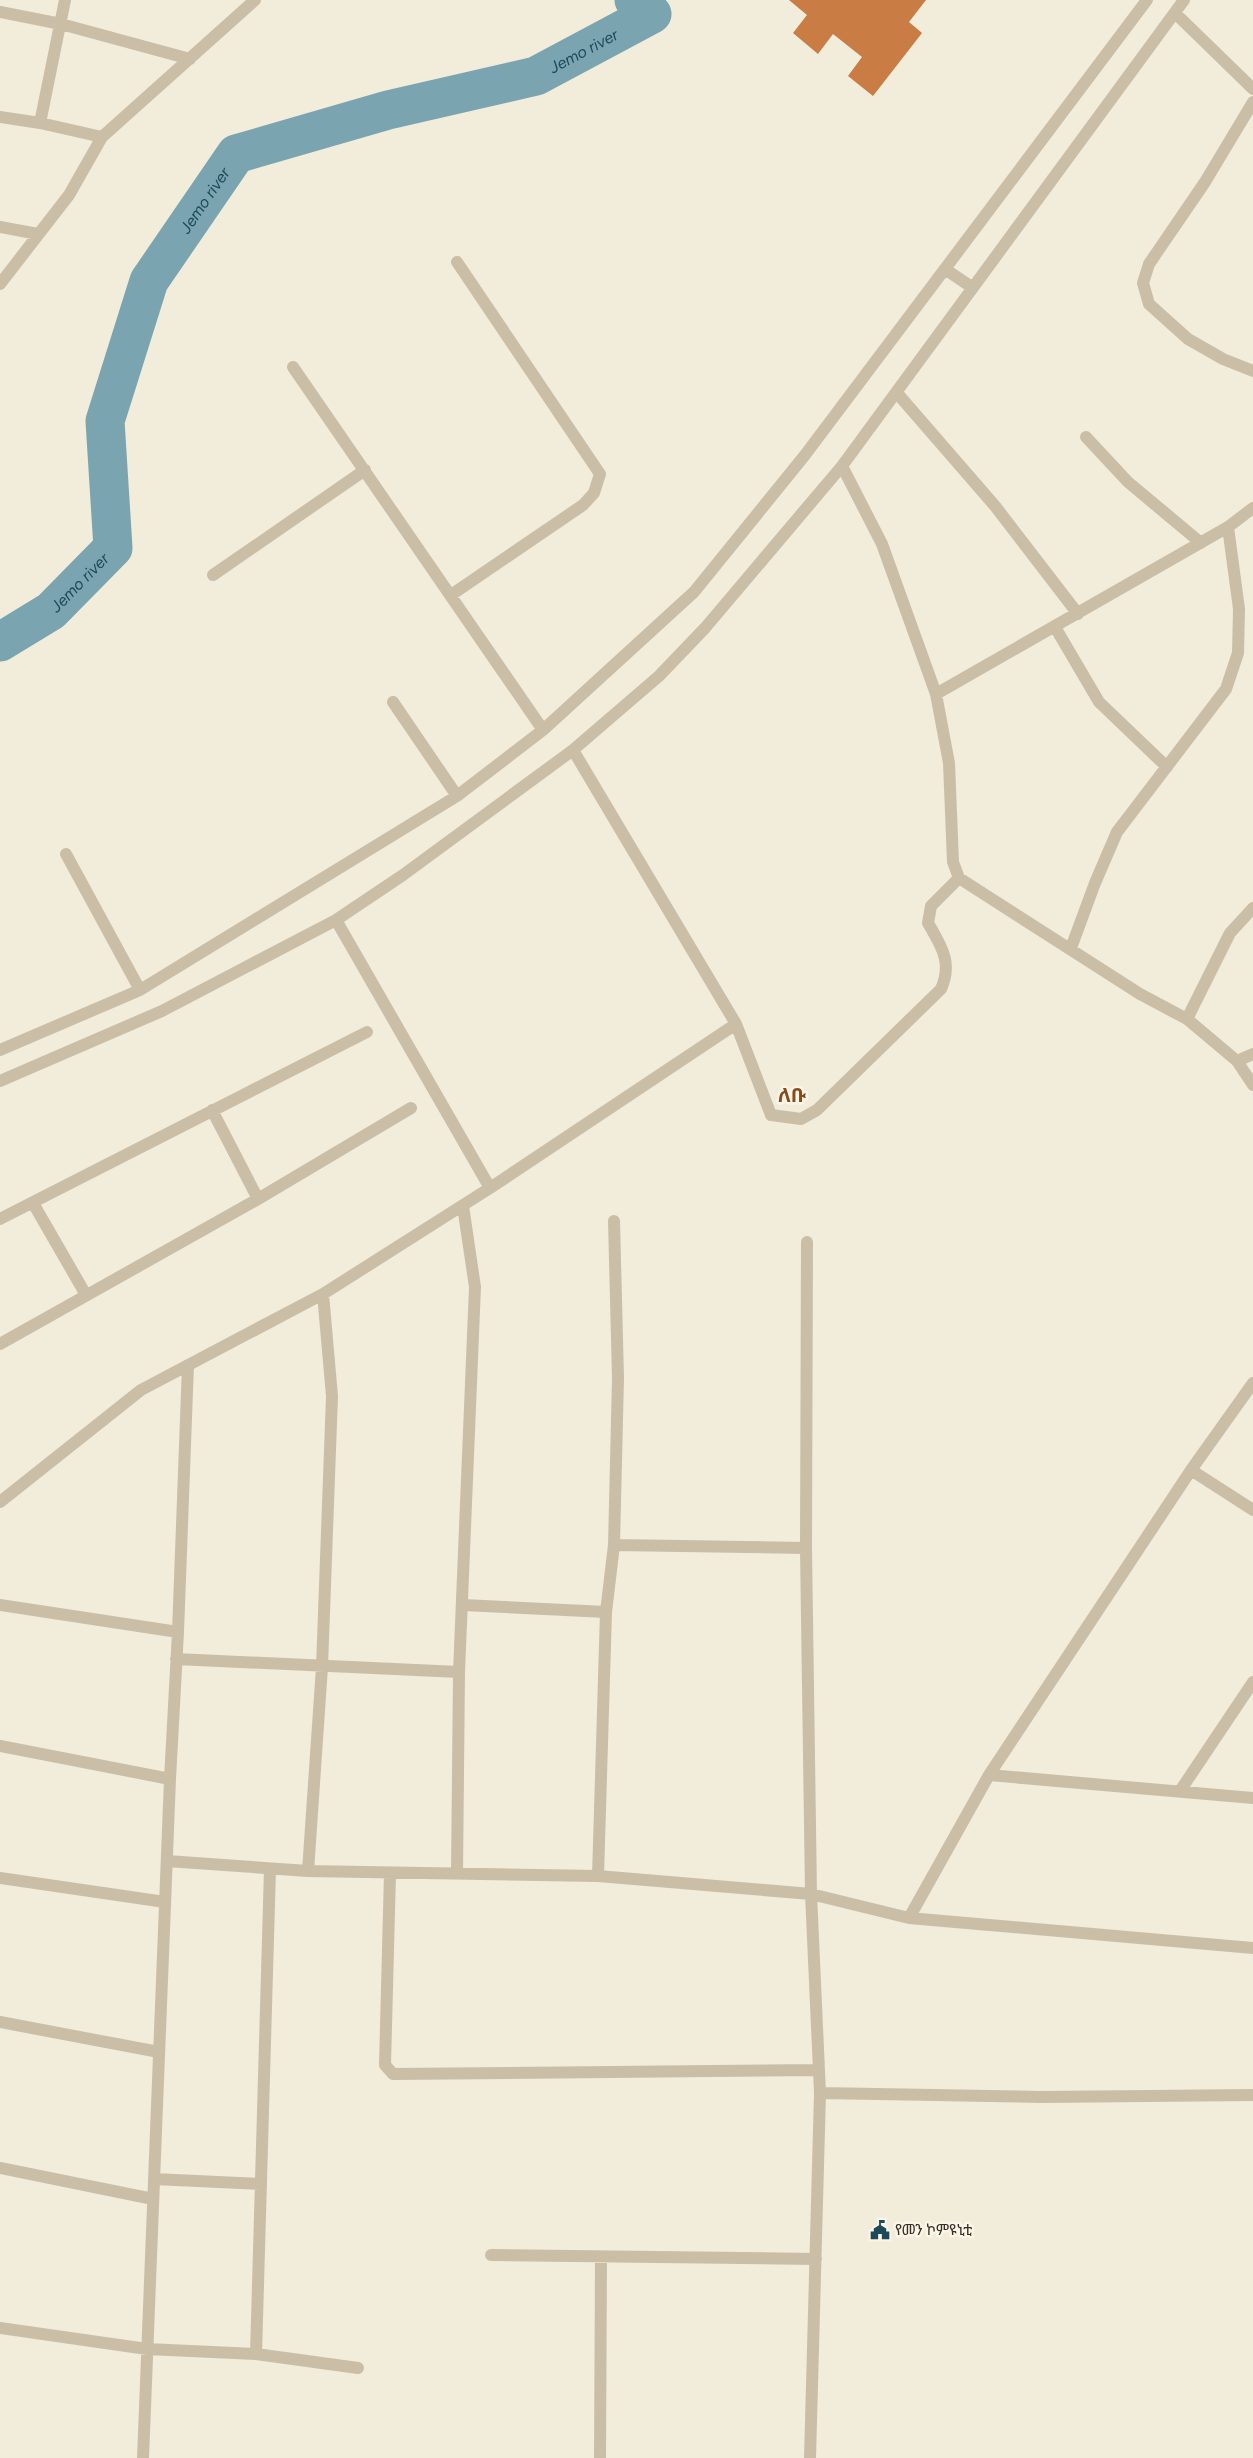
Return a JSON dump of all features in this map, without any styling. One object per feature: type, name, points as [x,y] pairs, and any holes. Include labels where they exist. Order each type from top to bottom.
[{"type":"street","points":[[40,123],[61,24],[64,0]]},
{"type":"street","points":[[0,284],[68,196],[102,137],[255,0]]},
{"type":"street","points":[[0,1050],[140,990],[458,796],[543,730],[694,592],[805,455],[1147,0]]},
{"type":"street","points":[[0,1082],[162,1011],[336,920],[403,875],[572,750],[659,676],[705,628],[842,466],[1184,0]]},
{"type":"street","points":[[0,12],[61,24],[190,59]]},
{"type":"street","points":[[1175,13],[1253,89]]},
{"type":"street","points":[[1253,102],[1205,182],[1149,264],[1143,283],[1149,304],[1188,339],[1223,359],[1253,371]]},
{"type":"street","points":[[0,117],[40,123],[102,137]]},
{"type":"street","points":[[0,227],[38,234]]},
{"type":"street","points":[[451,595],[584,504],[594,493],[600,474],[457,262]]},
{"type":"street","points":[[945,269],[973,288]]},
{"type":"street","points":[[293,367],[543,730]]},
{"type":"street","points":[[897,393],[995,506],[1078,614]]},
{"type":"street","points":[[1086,437],[1128,482],[1201,543]]},
{"type":"street","points":[[842,466],[882,544],[936,694],[949,763],[953,862],[960,878],[1140,994],[1187,1020],[1237,1061],[1253,1085]]},
{"type":"street","points":[[213,575],[365,470]]},
{"type":"street","points":[[936,694],[1201,543],[1228,527],[1253,508]]},
{"type":"street","points":[[1071,948],[1094,883],[1117,832],[1226,689],[1238,654],[1239,609],[1228,527]]},
{"type":"street","points":[[1055,627],[1099,702],[1167,767]]},
{"type":"street","points":[[393,702],[458,796]]},
{"type":"street","points":[[572,750],[736,1024],[771,1115],[801,1119],[817,1110],[941,989],[947,975],[942,947],[928,922],[931,906],[960,878]]},
{"type":"street","points":[[66,854],[140,990]]},
{"type":"street","points":[[1187,1020],[1230,933],[1253,908]]},
{"type":"street","points":[[336,920],[490,1188]]},
{"type":"street","points":[[0,1502],[141,1390],[323,1294],[463,1206],[736,1024]]},
{"type":"street","points":[[0,1219],[367,1032]]},
{"type":"street","points":[[1237,1061],[1253,1054]]},
{"type":"street","points":[[0,1344],[258,1199],[411,1108]]},
{"type":"street","points":[[212,1110],[258,1199]]},
{"type":"street","points":[[33,1203],[86,1295]]},
{"type":"street","points":[[457,1874],[459,1672],[475,1287],[463,1206]]},
{"type":"street","points":[[598,1876],[606,1612],[614,1545],[618,1378],[614,1221]]},
{"type":"street","points":[[807,1242],[806,1548],[811,1894],[820,2093],[810,2458]]},
{"type":"street","points":[[308,1871],[322,1667],[332,1396],[323,1294]]},
{"type":"street","points":[[143,2458],[166,1861],[178,1632],[188,1365]]},
{"type":"street","points":[[909,1918],[989,1775],[1191,1470],[1253,1383]]},
{"type":"street","points":[[1191,1470],[1253,1510]]},
{"type":"street","points":[[614,1545],[806,1548]]},
{"type":"street","points":[[0,1605],[178,1632]]},
{"type":"street","points":[[463,1605],[606,1612]]},
{"type":"street","points":[[176,1659],[459,1672]]},
{"type":"street","points":[[1180,1791],[1253,1682]]},
{"type":"street","points":[[0,1746],[170,1779]]},
{"type":"street","points":[[989,1775],[1253,1798]]},
{"type":"street","points":[[166,1861],[308,1871],[598,1876],[811,1894],[909,1918],[1253,1948]]},
{"type":"street","points":[[256,2354],[270,1868]]},
{"type":"street","points":[[390,1873],[385,2065],[393,2074],[819,2070]]},
{"type":"street","points":[[0,1878],[165,1902]]},
{"type":"street","points":[[0,2022],[159,2052]]},
{"type":"street","points":[[820,2093],[1042,2097],[1253,2095]]},
{"type":"street","points":[[0,2168],[153,2199]]},
{"type":"street","points":[[154,2179],[261,2184]]},
{"type":"street","points":[[491,2255],[816,2258]]},
{"type":"street","points":[[600,2458],[601,2257]]},
{"type":"street","points":[[0,2328],[148,2349],[256,2354],[358,2368]]},
{"type":"building","points":[[789,0],[926,0],[909,22],[922,33],[873,96],[848,76],[862,57],[833,34],[818,54],[793,33],[807,15]]},
{"type":"waterway","name":"Jemo river","points":[[0,642],[51,611],[113,548],[105,421],[149,281],[236,154],[388,110],[536,76],[652,14],[634,0]]},
{"type":"place","name":"የመን ኮምዩኒቲ","points":[[880,2230]]},
{"type":"district","name":"ለቡ","points":[[792,1095]]}]
